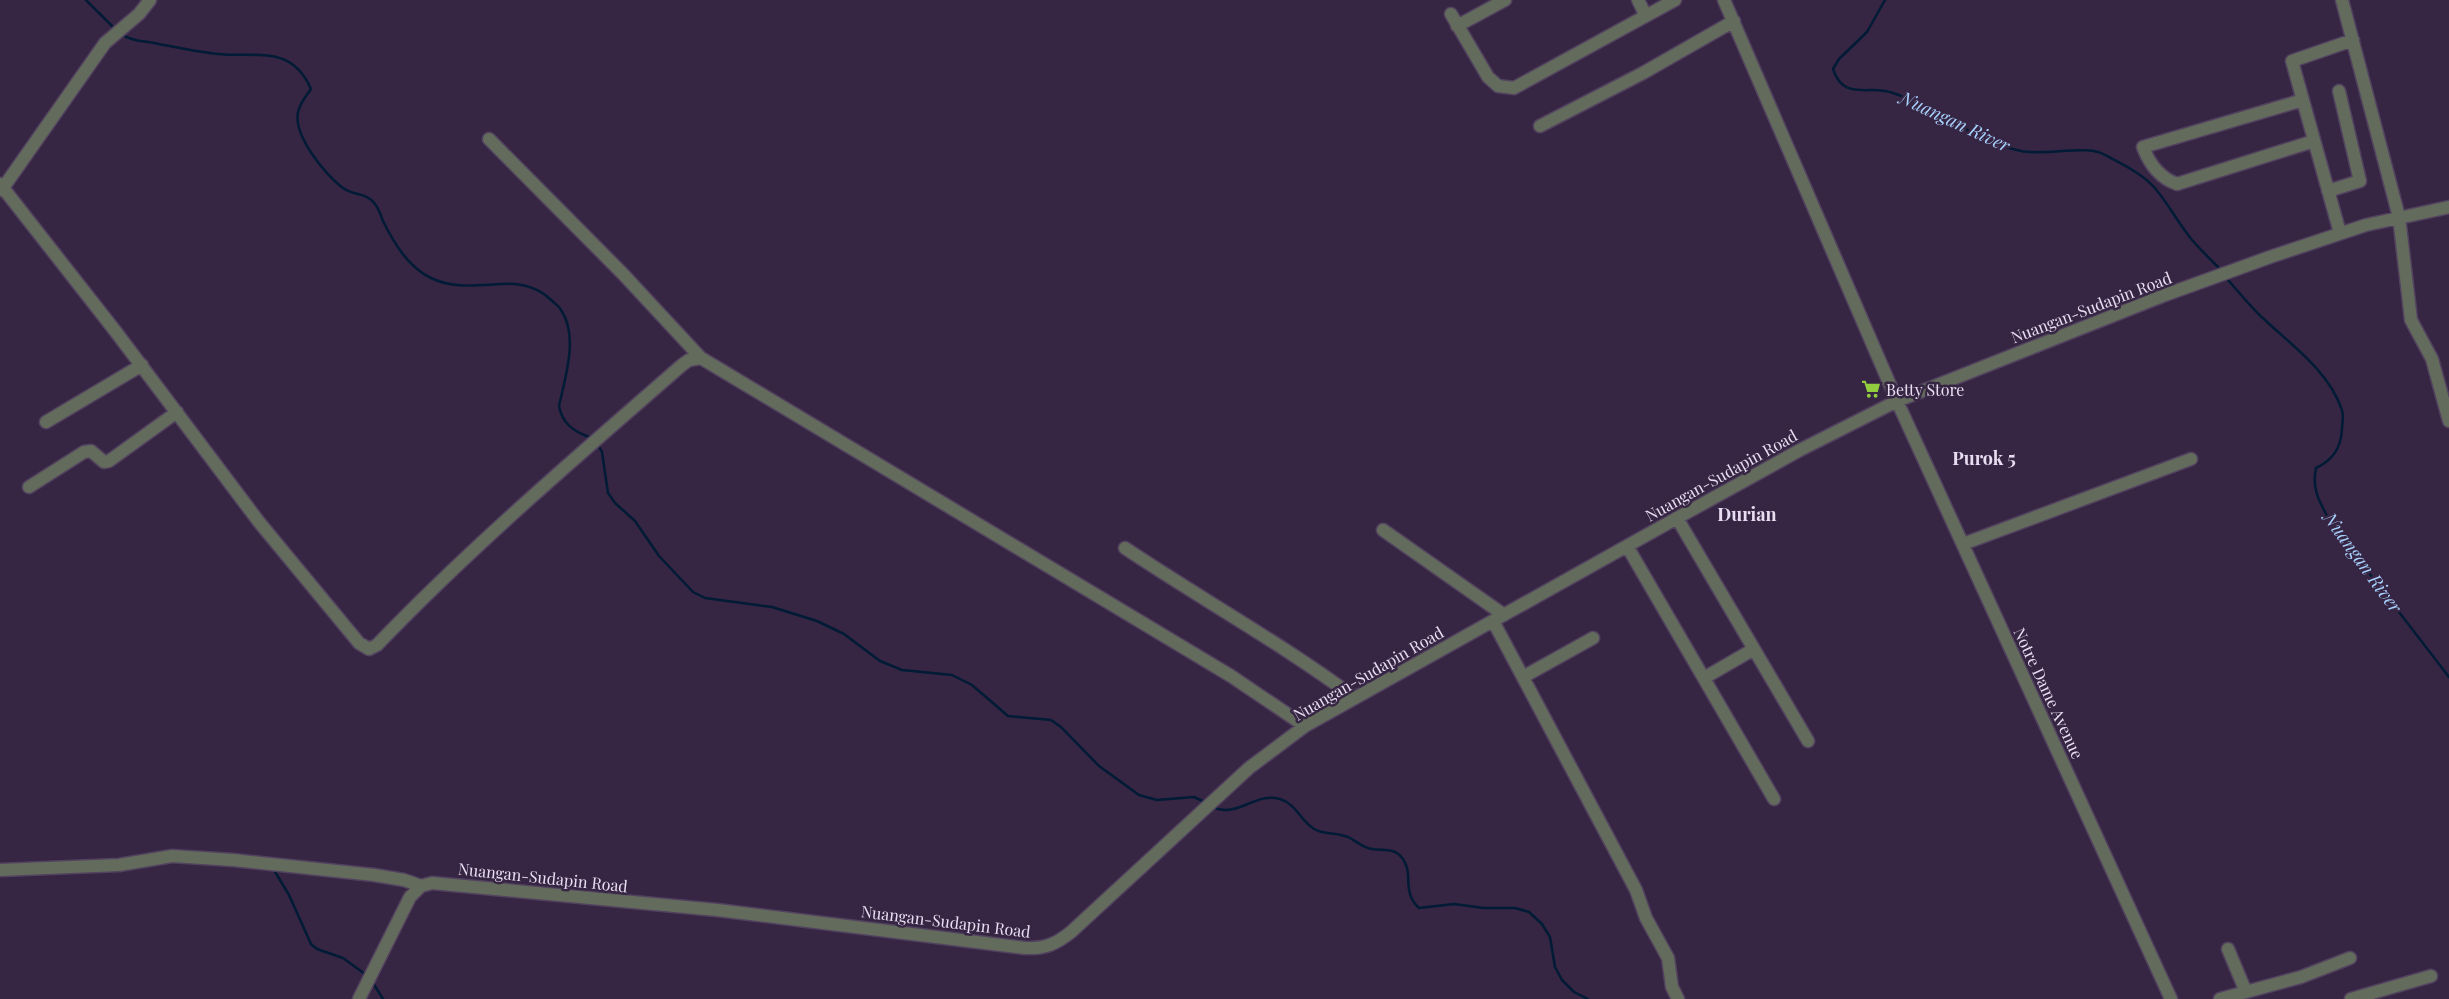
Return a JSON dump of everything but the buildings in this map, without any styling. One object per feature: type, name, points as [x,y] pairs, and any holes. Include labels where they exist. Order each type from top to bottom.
[{"type":"street","points":[[150,0],[139,14],[105,43],[1,187],[142,365],[259,522],[359,642],[369,649],[377,645],[474,548],[602,434],[682,365],[689,360],[701,358]]},
{"type":"street","points":[[1457,26],[1505,0]]},
{"type":"street","points":[[1638,0],[1646,16]]},
{"type":"street","points":[[1451,14],[1488,77],[1498,86],[1514,88],[1675,0]]},
{"type":"street","name":"Notre Dame Avenue","points":[[1724,0],[1897,401],[2171,999]]},
{"type":"street","points":[[2342,0],[2399,217],[2411,320],[2432,359],[2449,420]]},
{"type":"street","points":[[1540,126],[1643,73],[1734,22]]},
{"type":"street","points":[[2340,233],[2292,61],[2353,40]]},
{"type":"street","points":[[2328,191],[2360,181],[2339,92]]},
{"type":"street","points":[[2303,100],[2143,146],[2148,160],[2167,180],[2177,184],[2314,141]]},
{"type":"street","points":[[488,139],[624,274],[701,358],[1231,676],[1305,726]]},
{"type":"street","name":"Nuangan-Sudapin Road","points":[[421,886],[440,883],[508,889],[838,924],[1040,949],[1052,946],[1066,936],[1249,768],[1305,726],[1800,450],[1897,401],[2210,278],[2340,233],[2449,206]]},
{"type":"street","points":[[46,422],[142,365]]},
{"type":"street","points":[[29,487],[84,452],[91,451],[104,462],[109,461],[177,412]]},
{"type":"street","points":[[1963,544],[2192,459]]},
{"type":"street","points":[[1677,518],[1808,741]]},
{"type":"street","points":[[1383,530],[1498,618],[1523,677],[1636,890],[1646,918],[1668,958],[1672,987],[1678,999]]},
{"type":"street","points":[[1627,546],[1774,799]]},
{"type":"street","points":[[1125,548],[1192,593],[1267,636],[1355,698]]},
{"type":"street","points":[[1523,677],[1593,638]]},
{"type":"street","points":[[1704,678],[1754,649]]},
{"type":"street","points":[[0,870],[119,865],[172,856],[233,860],[374,875],[404,880],[421,886],[405,906],[359,999]]},
{"type":"street","points":[[2228,949],[2246,992]]},
{"type":"street","points":[[2220,999],[2301,978],[2350,958]]},
{"type":"street","points":[[2351,999],[2431,976]]},
{"type":"waterway","points":[[86,0],[114,28]]},
{"type":"waterway","name":"Nuangan River","points":[[1885,0],[1867,32],[1839,59],[1833,69],[1838,79],[1844,85],[1850,89],[1893,93],[1909,99],[1987,140],[2021,151],[2086,150],[2103,154],[2149,182],[2192,240],[2218,267]]},
{"type":"waterway","points":[[121,34],[137,40],[202,52],[272,56],[294,65],[303,75],[311,89],[299,109],[298,118],[304,141],[319,163],[336,182],[343,188],[364,196],[375,204],[397,246],[415,268],[431,278],[448,284],[466,286],[522,285],[540,291],[560,309],[566,320],[570,344],[567,370],[559,406],[560,412],[569,426],[589,437]]},
{"type":"waterway","name":"Nuangan River","points":[[2227,279],[2261,316],[2310,361],[2329,384],[2336,396],[2343,412],[2340,442],[2335,453],[2316,468],[2315,484],[2318,497],[2332,525],[2449,677]]},
{"type":"waterway","points":[[598,445],[602,452],[608,493],[615,503],[635,521],[659,556],[693,592],[705,598],[772,607],[817,621],[844,634],[880,661],[902,670],[952,675],[972,685],[1008,716],[1051,720],[1061,727],[1099,766],[1139,795],[1157,800],[1194,797],[1205,802]]},
{"type":"waterway","points":[[1215,808],[1232,809],[1263,799],[1280,799],[1291,806],[1315,830],[1338,834],[1376,850],[1393,851],[1400,855],[1406,865],[1410,895],[1419,908],[1454,904],[1484,908],[1515,908],[1529,912],[1542,924],[1550,937],[1555,967],[1562,980],[1574,992],[1588,999]]},
{"type":"waterway","points":[[274,870],[289,895],[311,944],[317,949],[343,958],[365,974]]},
{"type":"waterway","points":[[373,983],[383,999]]},
{"type":"place","name":"Betty Store","points":[[1871,389]]},
{"type":"district","name":"Purok 5","points":[[1984,458]]},
{"type":"district","name":"Durian","points":[[1747,514]]}]
